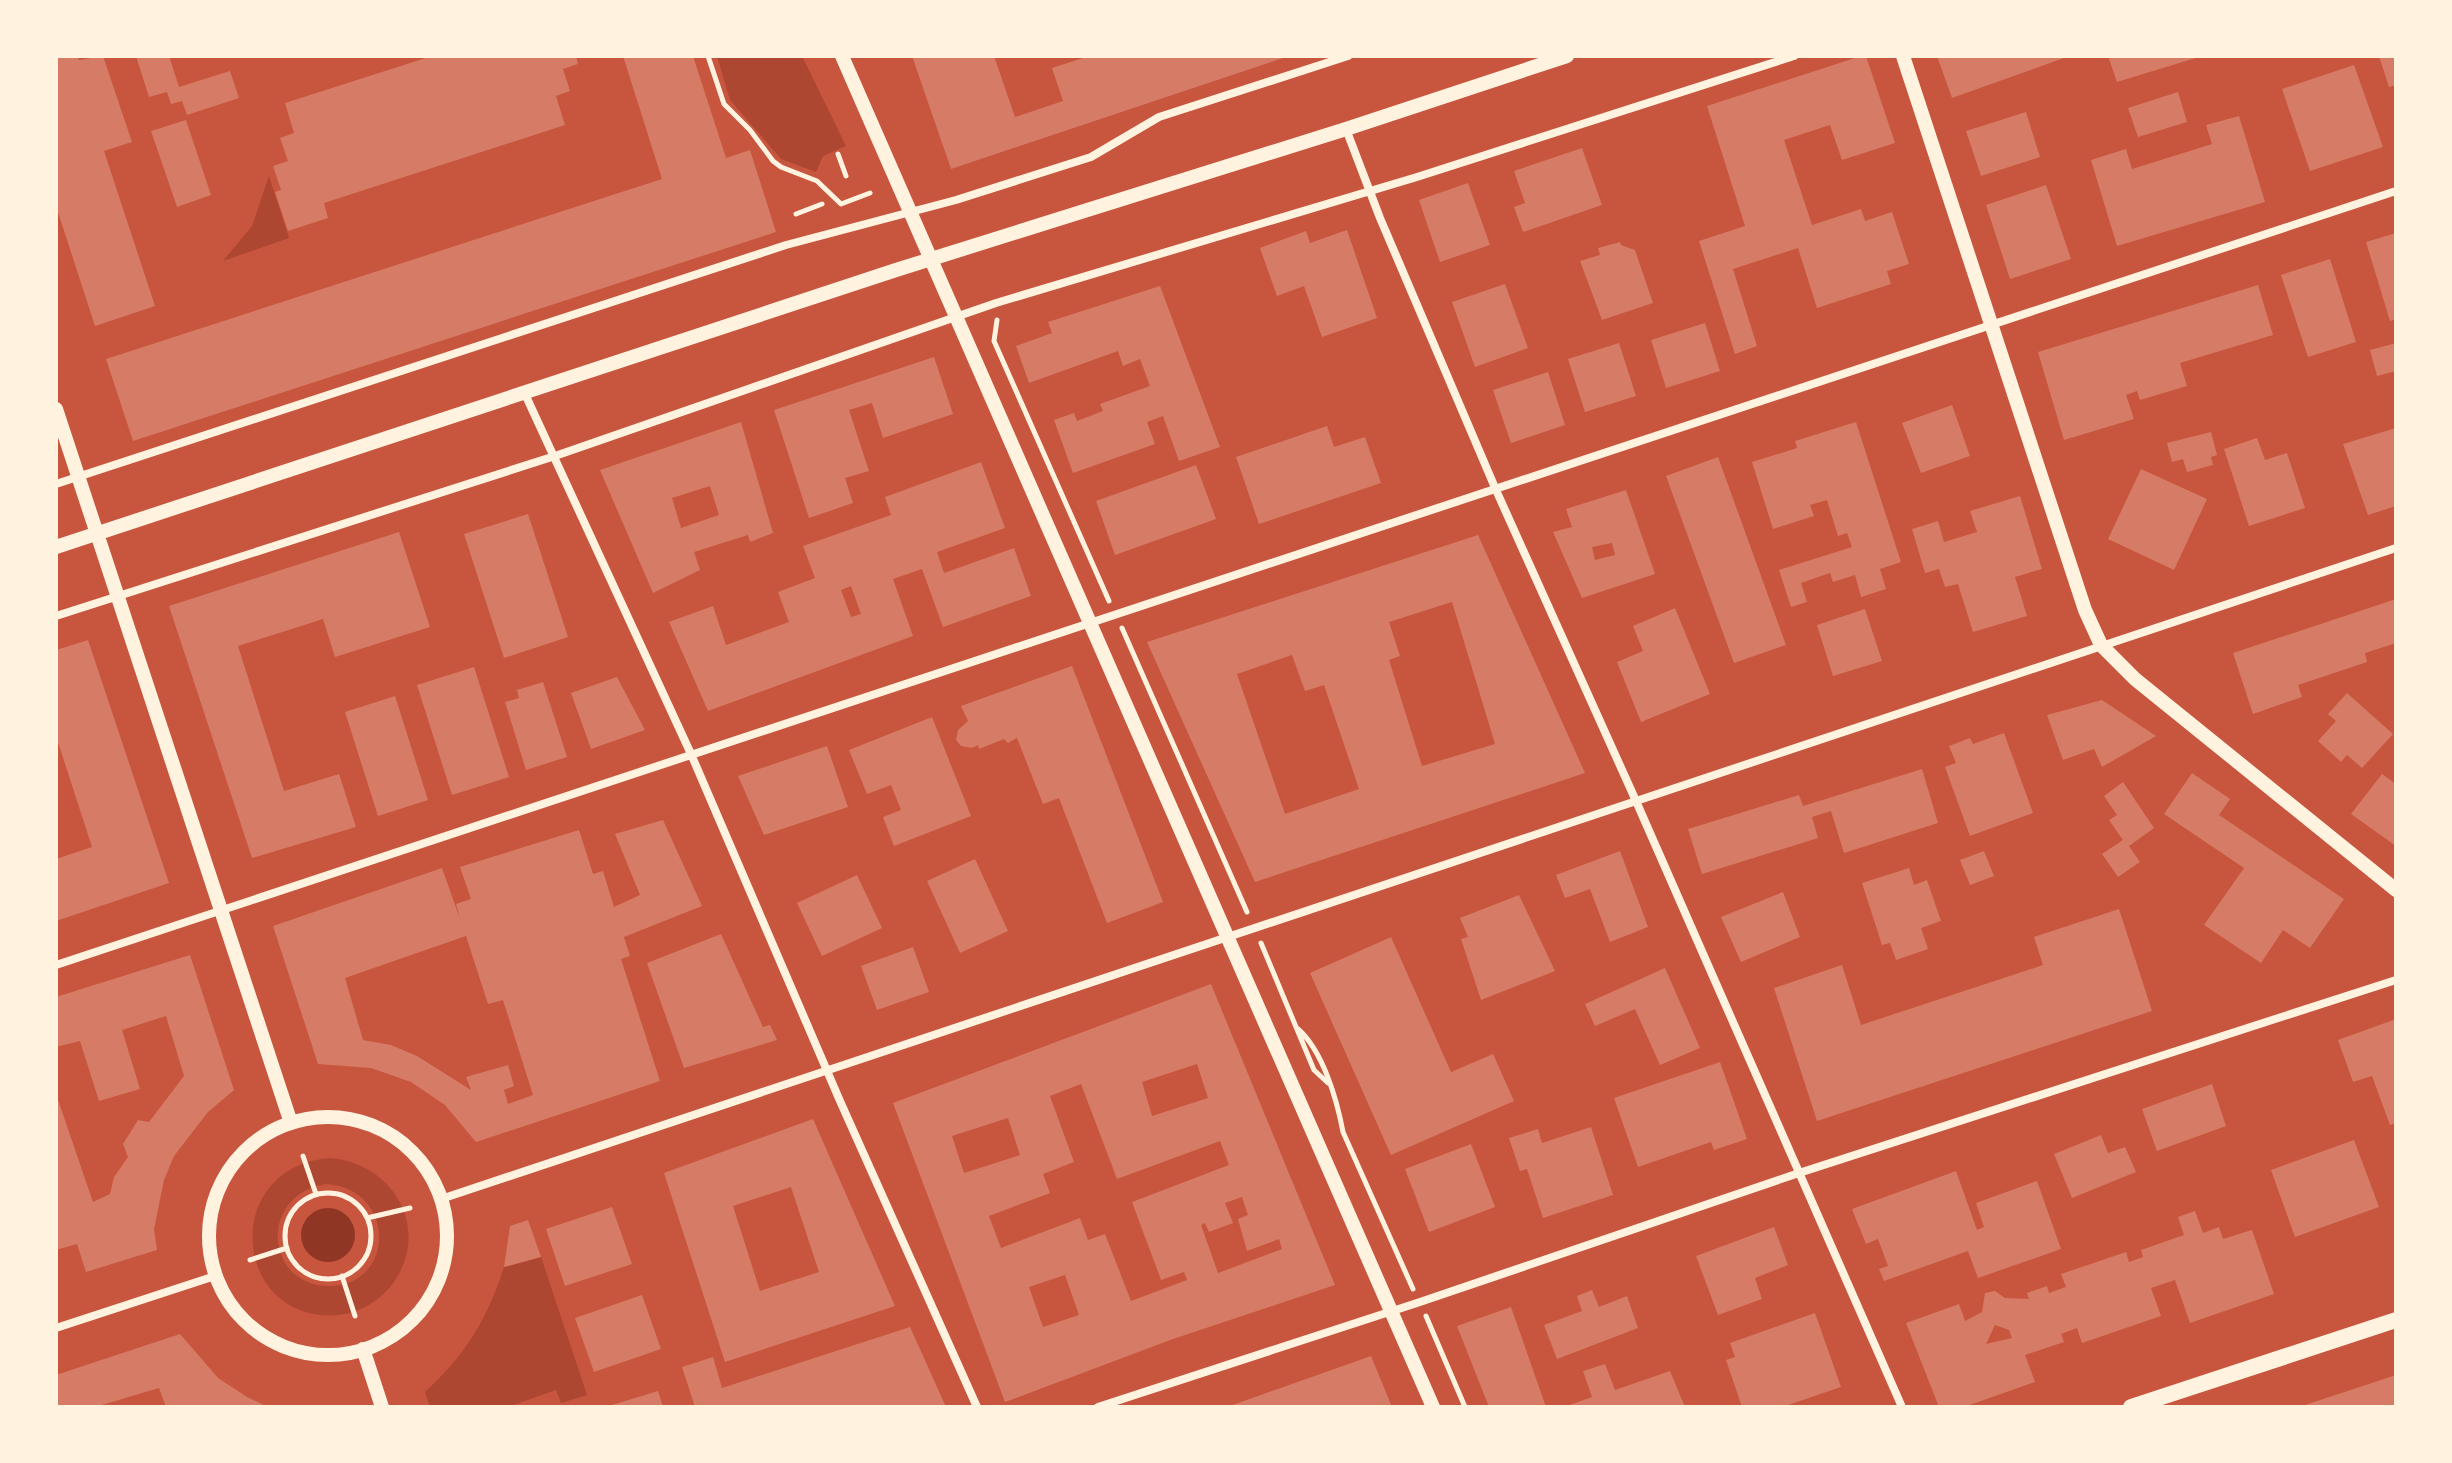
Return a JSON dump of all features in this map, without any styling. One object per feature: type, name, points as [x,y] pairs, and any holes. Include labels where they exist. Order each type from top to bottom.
[{"type":"main road","points":[[2131,1407],[2396,1320]]},
{"type":"street","points":[[842,56],[1433,1407]]},
{"type":"street","points":[[56,484],[786,245],[956,200],[1091,157],[1159,117],[1348,56]]},
{"type":"street","points":[[56,547],[930,260],[1567,56]]},
{"type":"street","points":[[56,616],[555,456],[955,316],[1369,192],[1794,56]]},
{"type":"street","points":[[1903,56],[2085,610],[2101,645],[2135,679],[2396,890]]},
{"type":"street","points":[[1346,129],[1369,192],[1496,490],[1902,1407]]},
{"type":"street","points":[[56,965],[2396,191]]},
{"type":"street","points":[[525,394],[691,754],[977,1407]]},
{"type":"street","points":[[56,409],[291,1123]]},
{"type":"street","points":[[441,1199],[2396,548]]},
{"type":"street","points":[[1098,1407],[1799,1173],[2396,980]]},
{"type":"street","points":[[341,1118],[383,1131],[417,1158],[434,1182],[441,1199],[447,1246],[433,1293],[401,1330],[363,1349],[348,1353],[313,1354],[272,1341],[238,1314],[215,1276],[209,1240],[210,1224],[224,1178],[255,1142],[291,1123],[341,1118]]},
{"type":"street","points":[[56,1328],[215,1276]]},
{"type":"street","points":[[363,1349],[382,1407]]},
{"type":"path","points":[[708,56],[724,104],[750,130],[773,161],[817,181],[841,204],[867,194]]},
{"type":"path","points":[[838,154],[846,176]]},
{"type":"path","points":[[796,214],[822,204]]},
{"type":"path","points":[[999,311],[994,341],[1243,902]]},
{"type":"path","points":[[1272,970],[1314,1070],[1328,1083],[1338,1106],[1343,1132],[1465,1407]]},
{"type":"path","points":[[303,1156],[316,1194]]},
{"type":"path","points":[[316,1194],[346,1197],[367,1218],[371,1234],[367,1254],[354,1270],[342,1276],[328,1279],[308,1274],[297,1266],[287,1248],[285,1229],[290,1217],[297,1206],[316,1194]]},
{"type":"path","points":[[367,1218],[410,1208]]},
{"type":"path","points":[[250,1260],[287,1248]]},
{"type":"path","points":[[342,1276],[355,1316]]},
{"type":"shaded area","points":[[717,56],[802,56],[846,146],[823,156],[816,172],[781,159],[730,100]]},
{"type":"shaded area","points":[[269,176],[289,238],[223,261],[252,226]]},
{"type":"shaded area","points":[[330,1158],[353,1163],[389,1186],[401,1204],[407,1223],[408,1244],[403,1265],[391,1286],[367,1306],[339,1315],[304,1311],[277,1296],[260,1272],[253,1244],[256,1214],[269,1188],[294,1168]],"holes":[[[326,1184],[349,1189],[365,1201],[375,1218],[379,1236],[376,1254],[367,1270],[352,1281],[331,1286],[309,1283],[293,1272],[282,1258],[278,1240],[280,1222],[288,1205],[304,1192]]]},
{"type":"shaded area","points":[[328,1208],[347,1216],[355,1235],[347,1254],[328,1262],[309,1254],[301,1235],[309,1216]]},
{"type":"shaded area","points":[[541,1257],[587,1395],[561,1403],[556,1390],[508,1407],[430,1407],[425,1392],[474,1335],[504,1267]]},
{"type":"building","points":[[56,56],[77,56],[79,60],[103,56],[132,142],[104,151],[155,306],[95,326],[56,206]]},
{"type":"building","points":[[136,56],[169,56],[179,87],[230,71],[239,98],[187,115],[182,101],[171,104],[167,92],[149,97]]},
{"type":"building","points":[[432,56],[576,56],[578,64],[563,69],[570,91],[556,96],[565,125],[324,203],[328,218],[288,231],[275,192],[281,190],[273,166],[288,161],[280,138],[294,133],[285,103]]},
{"type":"building","points":[[623,56],[693,56],[726,158],[750,150],[776,232],[133,441],[106,359],[662,179]]},
{"type":"building","points":[[912,56],[994,56],[1015,117],[1063,101],[1052,68],[1089,56],[1286,57],[951,169]]},
{"type":"building","points":[[1866,56],[1895,143],[1842,160],[1830,125],[1784,140],[1812,225],[1861,209],[1865,221],[1892,212],[1909,264],[1887,271],[1891,284],[1817,308],[1798,248],[1733,269],[1757,346],[1735,354],[1699,241],[1745,226],[1707,106]]},
{"type":"building","points":[[1937,56],[2063,56],[2064,58],[1952,98]]},
{"type":"building","points":[[2108,56],[2198,56],[2199,57],[2117,82]]},
{"type":"building","points":[[2379,56],[2396,56],[2396,85],[2389,87]]},
{"type":"building","points":[[2354,65],[2383,147],[2310,171],[2282,89]]},
{"type":"building","points":[[2178,92],[2187,122],[2138,137],[2128,108]]},
{"type":"building","points":[[2026,112],[2040,157],[1981,176],[1966,131]]},
{"type":"building","points":[[2239,116],[2265,202],[2117,246],[2091,160],[2126,149],[2132,169],[2212,144],[2206,125]]},
{"type":"building","points":[[186,120],[211,195],[177,207],[151,131]]},
{"type":"building","points":[[1582,148],[1602,205],[1523,232],[1514,207],[1525,203],[1514,171]]},
{"type":"building","points":[[1468,183],[1490,245],[1440,262],[1419,200]]},
{"type":"building","points":[[2046,185],[2071,259],[2010,279],[1986,205]]},
{"type":"building","points":[[1347,230],[1377,318],[1322,337],[1304,286],[1277,296],[1260,248],[1306,231],[1310,243]]},
{"type":"building","points":[[2396,233],[2396,319],[2390,321],[2366,242]]},
{"type":"building","points":[[1620,242],[1635,250],[1653,303],[1602,320],[1580,261],[1600,255],[1598,248]]},
{"type":"building","points":[[2330,259],[2356,342],[2308,357],[2281,275]]},
{"type":"building","points":[[1505,284],[1528,348],[1475,367],[1452,302]]},
{"type":"building","points":[[2258,285],[2273,335],[2180,363],[2187,386],[2140,400],[2137,391],[2126,395],[2134,419],[2064,440],[2038,352]]},
{"type":"building","points":[[1160,286],[1220,447],[1179,461],[1163,416],[1147,422],[1155,444],[1073,473],[1054,420],[1074,413],[1077,421],[1103,411],[1100,404],[1150,386],[1140,359],[1123,366],[1118,351],[1029,383],[1016,346],[1052,333],[1048,322]]},
{"type":"building","points":[[1705,323],[1720,371],[1666,388],[1651,340]]},
{"type":"building","points":[[1619,343],[1636,396],[1585,412],[1568,359]]},
{"type":"building","points":[[2396,343],[2396,371],[2377,376],[2370,350]]},
{"type":"building","points":[[934,357],[953,414],[883,438],[872,403],[849,410],[869,471],[845,478],[853,503],[809,518],[774,410]]},
{"type":"building","points":[[1548,372],[1565,425],[1511,443],[1493,390]]},
{"type":"building","points":[[1952,405],[1970,456],[1921,473],[1902,423]]},
{"type":"building","points":[[741,422],[773,533],[750,542],[748,535],[694,552],[700,570],[653,593],[600,470]],"holes":[[[710,486],[719,515],[681,528],[672,498]]]},
{"type":"building","points":[[1856,422],[1901,562],[1880,569],[1886,589],[1861,597],[1855,575],[1833,582],[1830,573],[1801,583],[1807,602],[1791,607],[1779,570],[1852,547],[1847,533],[1838,536],[1827,500],[1810,505],[1814,516],[1773,529],[1752,462],[1797,448],[1795,441]]},
{"type":"building","points":[[1327,426],[1334,447],[1365,437],[1381,483],[1259,524],[1236,457]]},
{"type":"building","points":[[2396,428],[2396,506],[2368,515],[2343,444]]},
{"type":"building","points":[[2211,432],[2217,455],[2211,457],[2213,465],[2187,472],[2183,459],[2172,462],[2167,443]]},
{"type":"building","points":[[2257,438],[2265,460],[2287,453],[2305,508],[2249,526],[2224,449]]},
{"type":"building","points":[[1718,457],[1786,645],[1734,663],[1666,476]]},
{"type":"building","points":[[981,462],[1005,528],[937,552],[944,573],[1014,548],[1031,596],[943,627],[922,569],[893,579],[913,636],[708,711],[669,622],[713,606],[726,645],[789,622],[778,592],[815,578],[803,546],[891,515],[885,497]],"holes":[[[851,586],[861,614],[851,617],[841,590]]]},
{"type":"building","points":[[1196,465],[1216,519],[1115,555],[1096,501]]},
{"type":"building","points":[[2141,469],[2207,499],[2174,570],[2108,539]]},
{"type":"building","points":[[1626,490],[1655,574],[1582,598],[1553,532],[1572,527],[1566,509]],"holes":[[[1612,543],[1615,555],[1595,560],[1592,547]]]},
{"type":"building","points":[[2020,496],[2042,569],[2015,577],[2027,616],[1973,632],[1958,584],[1945,587],[1939,569],[1925,573],[1912,529],[1938,521],[1944,542],[1977,532],[1970,511]]},
{"type":"building","points":[[528,514],[568,637],[504,658],[464,534]]},
{"type":"building","points":[[399,532],[430,627],[335,657],[323,619],[238,646],[284,791],[339,774],[356,827],[252,858],[169,606]]},
{"type":"building","points":[[1478,535],[1585,773],[1255,882],[1147,642]],"holes":[[[1452,602],[1495,744],[1422,766],[1389,660],[1400,656],[1389,622]],[[1292,655],[1305,691],[1324,685],[1359,789],[1285,814],[1237,674]]]},
{"type":"building","points":[[2396,599],[2396,643],[2365,653],[2367,662],[2298,685],[2302,697],[2253,714],[2233,653]]},
{"type":"building","points":[[1675,608],[1710,694],[1641,722],[1617,662],[1643,651],[1633,626]]},
{"type":"building","points":[[1865,609],[1882,661],[1833,676],[1817,625]]},
{"type":"building","points":[[88,640],[169,883],[56,921],[56,859],[92,847],[56,736],[56,650]]},
{"type":"building","points":[[1072,666],[1163,902],[1107,923],[1059,798],[1043,804],[1017,738],[1008,743],[1004,739],[979,749],[978,745],[972,748],[961,746],[956,740],[958,730],[968,721],[961,706]]},
{"type":"building","points":[[474,667],[509,777],[452,795],[417,685]]},
{"type":"building","points":[[617,677],[645,730],[591,749],[571,693]]},
{"type":"building","points":[[543,682],[567,757],[526,770],[505,702],[519,698],[517,690]]},
{"type":"building","points":[[2347,693],[2393,734],[2362,768],[2347,755],[2341,762],[2318,741],[2336,721],[2328,714]]},
{"type":"building","points":[[395,696],[428,800],[378,816],[345,712]]},
{"type":"building","points":[[2102,700],[2156,736],[2102,767],[2094,749],[2063,760],[2047,715]]},
{"type":"building","points":[[932,717],[971,816],[894,846],[883,817],[901,810],[891,785],[867,794],[849,750]]},
{"type":"building","points":[[2004,733],[2033,813],[1970,836],[1945,767],[1956,763],[1949,746],[1970,738],[1973,744]]},
{"type":"building","points":[[827,746],[848,807],[764,835],[738,776]]},
{"type":"building","points":[[1922,769],[1938,823],[1844,853],[1831,811],[1812,817],[1818,838],[1702,874],[1688,829],[1799,795],[1803,806]]},
{"type":"building","points":[[2192,773],[2230,799],[2219,815],[2344,899],[2310,948],[2283,930],[2261,963],[2204,925],[2244,868],[2164,814]]},
{"type":"building","points":[[2382,774],[2396,784],[2396,846],[2351,814]]},
{"type":"building","points":[[2123,782],[2154,828],[2129,846],[2140,862],[2118,877],[2102,854],[2123,840],[2109,820],[2117,815],[2104,796]]},
{"type":"building","points":[[663,820],[702,906],[624,937],[630,956],[621,959],[660,1081],[476,1142],[445,1105],[411,1082],[371,1068],[318,1064],[273,926],[442,868],[460,919],[456,904],[471,899],[460,867],[579,830],[593,874],[603,871],[614,907],[640,895],[615,834]],"holes":[[[466,936],[488,1004],[503,1000],[533,1095],[508,1104],[504,1090],[514,1086],[508,1065],[466,1077],[471,1090],[417,1056],[391,1045],[363,1040],[345,978]]]},
{"type":"building","points":[[1620,851],[1648,927],[1610,942],[1590,889],[1565,898],[1556,875]]},
{"type":"building","points":[[1984,851],[1994,876],[1970,885],[1960,860]]},
{"type":"building","points":[[975,859],[1008,931],[960,953],[927,881]]},
{"type":"building","points":[[1909,868],[1914,885],[1927,880],[1941,921],[1921,928],[1928,949],[1896,960],[1890,943],[1882,945],[1862,883]]},
{"type":"building","points":[[857,875],[882,928],[822,956],[797,903]]},
{"type":"building","points":[[1783,892],[1800,937],[1741,962],[1721,917]]},
{"type":"building","points":[[1519,895],[1555,971],[1481,1000],[1461,939],[1468,937],[1460,918]]},
{"type":"building","points":[[2119,909],[2152,1011],[1817,1121],[1774,988],[1842,965],[1861,1025],[2043,965],[2034,937]]},
{"type":"building","points":[[721,934],[763,1027],[770,1025],[777,1040],[684,1068],[647,963]]},
{"type":"building","points":[[1391,937],[1451,1072],[1493,1054],[1514,1101],[1391,1155],[1310,973]]},
{"type":"building","points":[[913,947],[929,992],[877,1010],[861,966]]},
{"type":"building","points":[[190,955],[234,1090],[208,1112],[174,1156],[164,1180],[154,1229],[157,1250],[86,1272],[77,1244],[56,1250],[56,1094],[93,1202],[110,1194],[114,1177],[128,1157],[123,1144],[138,1120],[149,1122],[184,1076],[166,1016],[122,1030],[140,1089],[99,1101],[80,1041],[56,1047],[56,997]]},
{"type":"building","points":[[1665,968],[1700,1048],[1660,1065],[1635,1009],[1595,1026],[1585,1004]]},
{"type":"building","points":[[1211,984],[1335,1285],[1173,1339],[1005,1402],[893,1103]],"holes":[[[1197,1064],[1208,1098],[1152,1116],[1142,1082]],[[1081,1084],[1117,1179],[1220,1141],[1229,1165],[1132,1202],[1161,1280],[1184,1272],[1187,1280],[1131,1301],[1105,1234],[1088,1240],[1080,1218],[1001,1248],[989,1216],[1050,1193],[1043,1174],[1074,1162],[1050,1096]],[[1008,1118],[1020,1155],[964,1173],[952,1136]],[[1242,1197],[1248,1215],[1238,1219],[1247,1251],[1279,1239],[1282,1249],[1218,1273],[1201,1225],[1205,1223],[1209,1232],[1233,1223],[1225,1203]],[[1065,1275],[1079,1315],[1043,1327],[1029,1287]]]},
{"type":"building","points":[[2396,1019],[2396,1123],[2390,1125],[2372,1076],[2353,1082],[2338,1040]]},
{"type":"building","points":[[1720,1062],[1747,1139],[1714,1150],[1711,1142],[1638,1167],[1614,1098]]},
{"type":"building","points":[[2212,1084],[2226,1126],[2157,1151],[2142,1109]]},
{"type":"building","points":[[813,1119],[895,1306],[725,1362],[664,1173]],"holes":[[[791,1187],[819,1272],[760,1291],[733,1206]]]},
{"type":"building","points":[[1591,1127],[1613,1195],[1543,1218],[1527,1169],[1520,1171],[1509,1138],[1538,1129],[1542,1143]]},
{"type":"building","points":[[2101,1135],[2108,1153],[2125,1147],[2136,1172],[2072,1198],[2054,1154]]},
{"type":"building","points":[[2354,1140],[2379,1207],[2295,1237],[2271,1170]]},
{"type":"building","points":[[1471,1144],[1495,1207],[1429,1232],[1405,1169]]},
{"type":"building","points":[[1956,1171],[1977,1230],[1984,1227],[1976,1203],[2037,1181],[2061,1249],[1978,1278],[1968,1251],[1884,1281],[1879,1269],[1888,1266],[1878,1239],[1866,1244],[1852,1209]]},
{"type":"building","points":[[612,1207],[632,1264],[565,1286],[546,1229]]},
{"type":"building","points":[[2195,1211],[2203,1233],[2219,1227],[2223,1239],[2252,1230],[2274,1294],[2190,1323],[2175,1280],[2151,1288],[2161,1316],[2082,1343],[2077,1328],[2061,1334],[2064,1342],[2025,1355],[2035,1382],[1964,1407],[1939,1407],[1906,1323],[1959,1304],[1965,1321],[1982,1312],[1985,1293],[1995,1291],[2005,1298],[2029,1299],[2027,1293],[2047,1286],[2049,1293],[2066,1287],[2061,1274],[2126,1252],[2129,1262],[2143,1257],[2141,1250],[2184,1235],[2178,1217]],"holes":[[[1995,1325],[2009,1330],[2012,1338],[1986,1344]]]},
{"type":"building","points":[[528,1220],[541,1257],[504,1267],[510,1226]]},
{"type":"building","points":[[1774,1227],[1788,1265],[1755,1278],[1762,1299],[1718,1315],[1696,1256]]},
{"type":"building","points":[[1592,1290],[1599,1307],[1627,1296],[1638,1328],[1557,1359],[1544,1325],[1582,1311],[1577,1296]]},
{"type":"building","points":[[642,1295],[661,1349],[594,1372],[575,1318]]},
{"type":"building","points":[[1511,1307],[1546,1407],[1489,1407],[1457,1326]]},
{"type":"building","points":[[1815,1313],[1841,1387],[1782,1407],[1742,1407],[1726,1360],[1735,1357],[1730,1343]]},
{"type":"building","points":[[910,1327],[946,1407],[695,1407],[682,1367],[713,1357],[722,1388]]},
{"type":"building","points":[[180,1334],[218,1378],[268,1407],[166,1407],[159,1388],[95,1407],[56,1407],[56,1375]]},
{"type":"building","points":[[1371,1356],[1392,1407],[1227,1407]]},
{"type":"building","points":[[1605,1364],[1615,1390],[1670,1371],[1685,1407],[1564,1407],[1592,1397],[1583,1371]]},
{"type":"building","points":[[2396,1375],[2396,1407],[2302,1407],[2302,1406]]},
{"type":"building","points":[[658,1391],[663,1407],[609,1407],[609,1406]]}]
